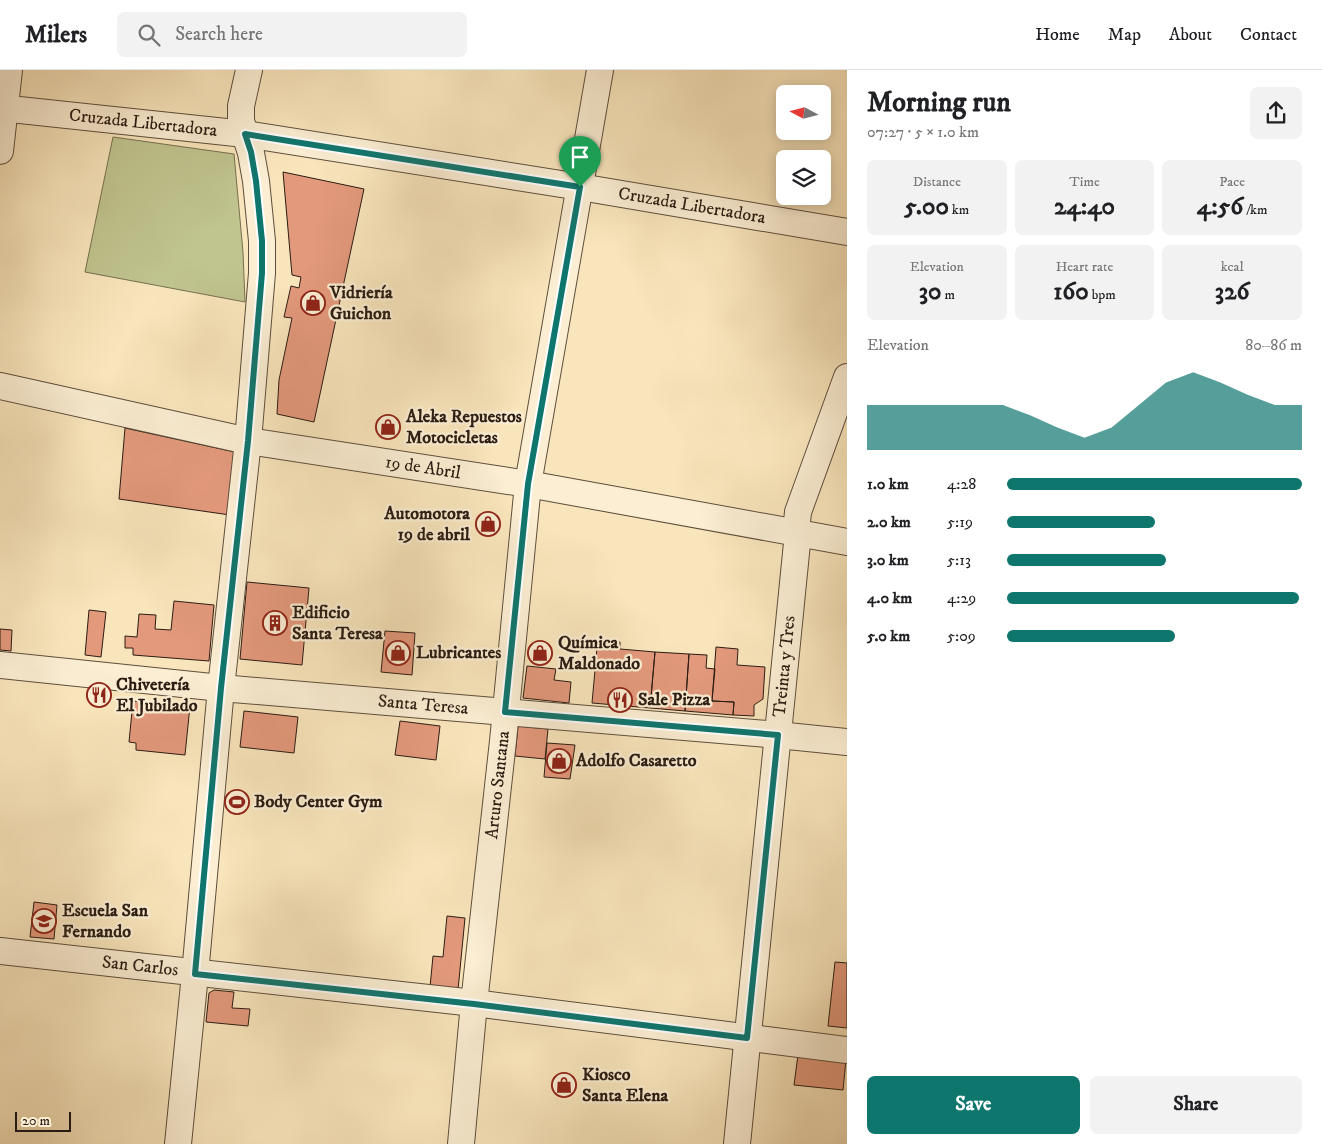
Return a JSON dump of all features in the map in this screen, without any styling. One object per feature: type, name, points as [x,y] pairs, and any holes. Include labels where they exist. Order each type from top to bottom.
[{"type":"street","points":[[0,151],[2,108],[9,70]]},
{"type":"street","points":[[178,1144],[221,688],[248,441],[262,273],[262,241],[256,181],[251,152],[242,120],[241,106],[249,70]]},
{"type":"street","name":"Arturo Santana","points":[[461,1144],[528,484],[600,70]]},
{"type":"street","name":"Cruzada Libertadora","points":[[2,108],[245,134],[580,187],[847,232]]},
{"type":"street","name":"Treinta y Tres","points":[[737,1144],[798,533],[798,512],[847,377]]},
{"type":"street","name":"19 de Abril","points":[[0,386],[248,441],[528,484],[847,542]]},
{"type":"street","name":"Santa Teresa","points":[[0,665],[221,688],[847,742]]},
{"type":"street","name":"San Carlos","points":[[0,951],[474,1004],[847,1050]]},
{"type":"green space","points":[[113,137],[234,154],[243,252],[245,302],[85,272]]},
{"type":"building","name":"Vidriería Guichon","points":[[283,172],[364,189],[314,422],[277,414],[279,380],[292,318],[284,317],[291,286],[299,288],[301,277],[292,275]]},
{"type":"building","points":[[125,428],[235,452],[230,515],[119,499]]},
{"type":"building","name":"Edificio Santa Teresa","points":[[247,582],[309,588],[302,665],[240,659]]},
{"type":"building","points":[[174,601],[214,605],[209,661],[133,655],[133,648],[125,648],[125,636],[137,637],[139,614],[156,615],[155,629],[171,630]]},
{"type":"building","points":[[89,610],[106,612],[101,657],[85,655]]},
{"type":"building","points":[[0,629],[12,630],[11,651],[0,650]]},
{"type":"building","name":"Lubricantes","points":[[385,631],[415,633],[412,675],[381,672]]},
{"type":"building","points":[[608,641],[620,642],[620,649],[655,652],[650,708],[592,703],[597,648],[607,648]]},
{"type":"building","points":[[716,647],[738,649],[737,665],[765,667],[763,699],[754,705],[754,716],[733,715],[734,702],[712,701]]},
{"type":"building","points":[[655,652],[689,654],[685,711],[650,708]]},
{"type":"building","points":[[689,654],[707,655],[706,668],[715,669],[712,701],[734,702],[733,715],[685,711]]},
{"type":"building","points":[[527,666],[556,669],[554,680],[571,682],[569,703],[523,698]]},
{"type":"building","points":[[133,701],[190,706],[185,755],[136,750],[136,743],[129,742]]},
{"type":"building","points":[[244,711],[298,717],[294,753],[240,747]]},
{"type":"building","points":[[400,721],[440,726],[436,760],[395,755]]},
{"type":"building","points":[[518,726],[548,729],[545,759],[515,756]]},
{"type":"building","name":"Adolfo Casaretto","points":[[547,743],[575,745],[570,779],[544,777]]},
{"type":"building","name":"Escuela San Fernando","points":[[34,902],[57,905],[54,939],[30,937]]},
{"type":"building","points":[[447,916],[465,918],[458,990],[430,987],[433,956],[443,957]]},
{"type":"building","points":[[835,962],[847,963],[847,1028],[828,1026]]},
{"type":"building","points":[[214,990],[234,992],[232,1008],[250,1009],[248,1026],[206,1022],[209,993]]},
{"type":"building","points":[[798,1055],[846,1060],[843,1090],[794,1085]]},
{"type":"place","name":"Vidriería Guichon","points":[[313,303]]},
{"type":"place","name":"Aleka Repuestos Motocicletas","points":[[388,427]]},
{"type":"place","name":"Automotora 19 de abril","points":[[488,524]]},
{"type":"place","name":"Edificio Santa Teresa","points":[[275,623]]},
{"type":"place","name":"Lubricantes","points":[[398,653]]},
{"type":"place","name":"Química Maldonado","points":[[540,653]]},
{"type":"place","name":"Chivetería El Jubilado","points":[[99,695]]},
{"type":"place","name":"Sale Pizza","points":[[620,700]]},
{"type":"place","name":"Adolfo Casaretto","points":[[559,761]]},
{"type":"place","name":"Body Center Gym","points":[[237,802]]},
{"type":"place","name":"Escuela San Fernando","points":[[44,921]]},
{"type":"place","name":"Kiosco Santa Elena","points":[[564,1085]]},
{"type":"route","points":[[245,134],[580,187],[528,484],[505,712],[778,735],[747,1038],[474,1004],[195,974],[221,688],[248,441],[262,273],[262,241],[256,181],[251,152],[245,134]]}]
